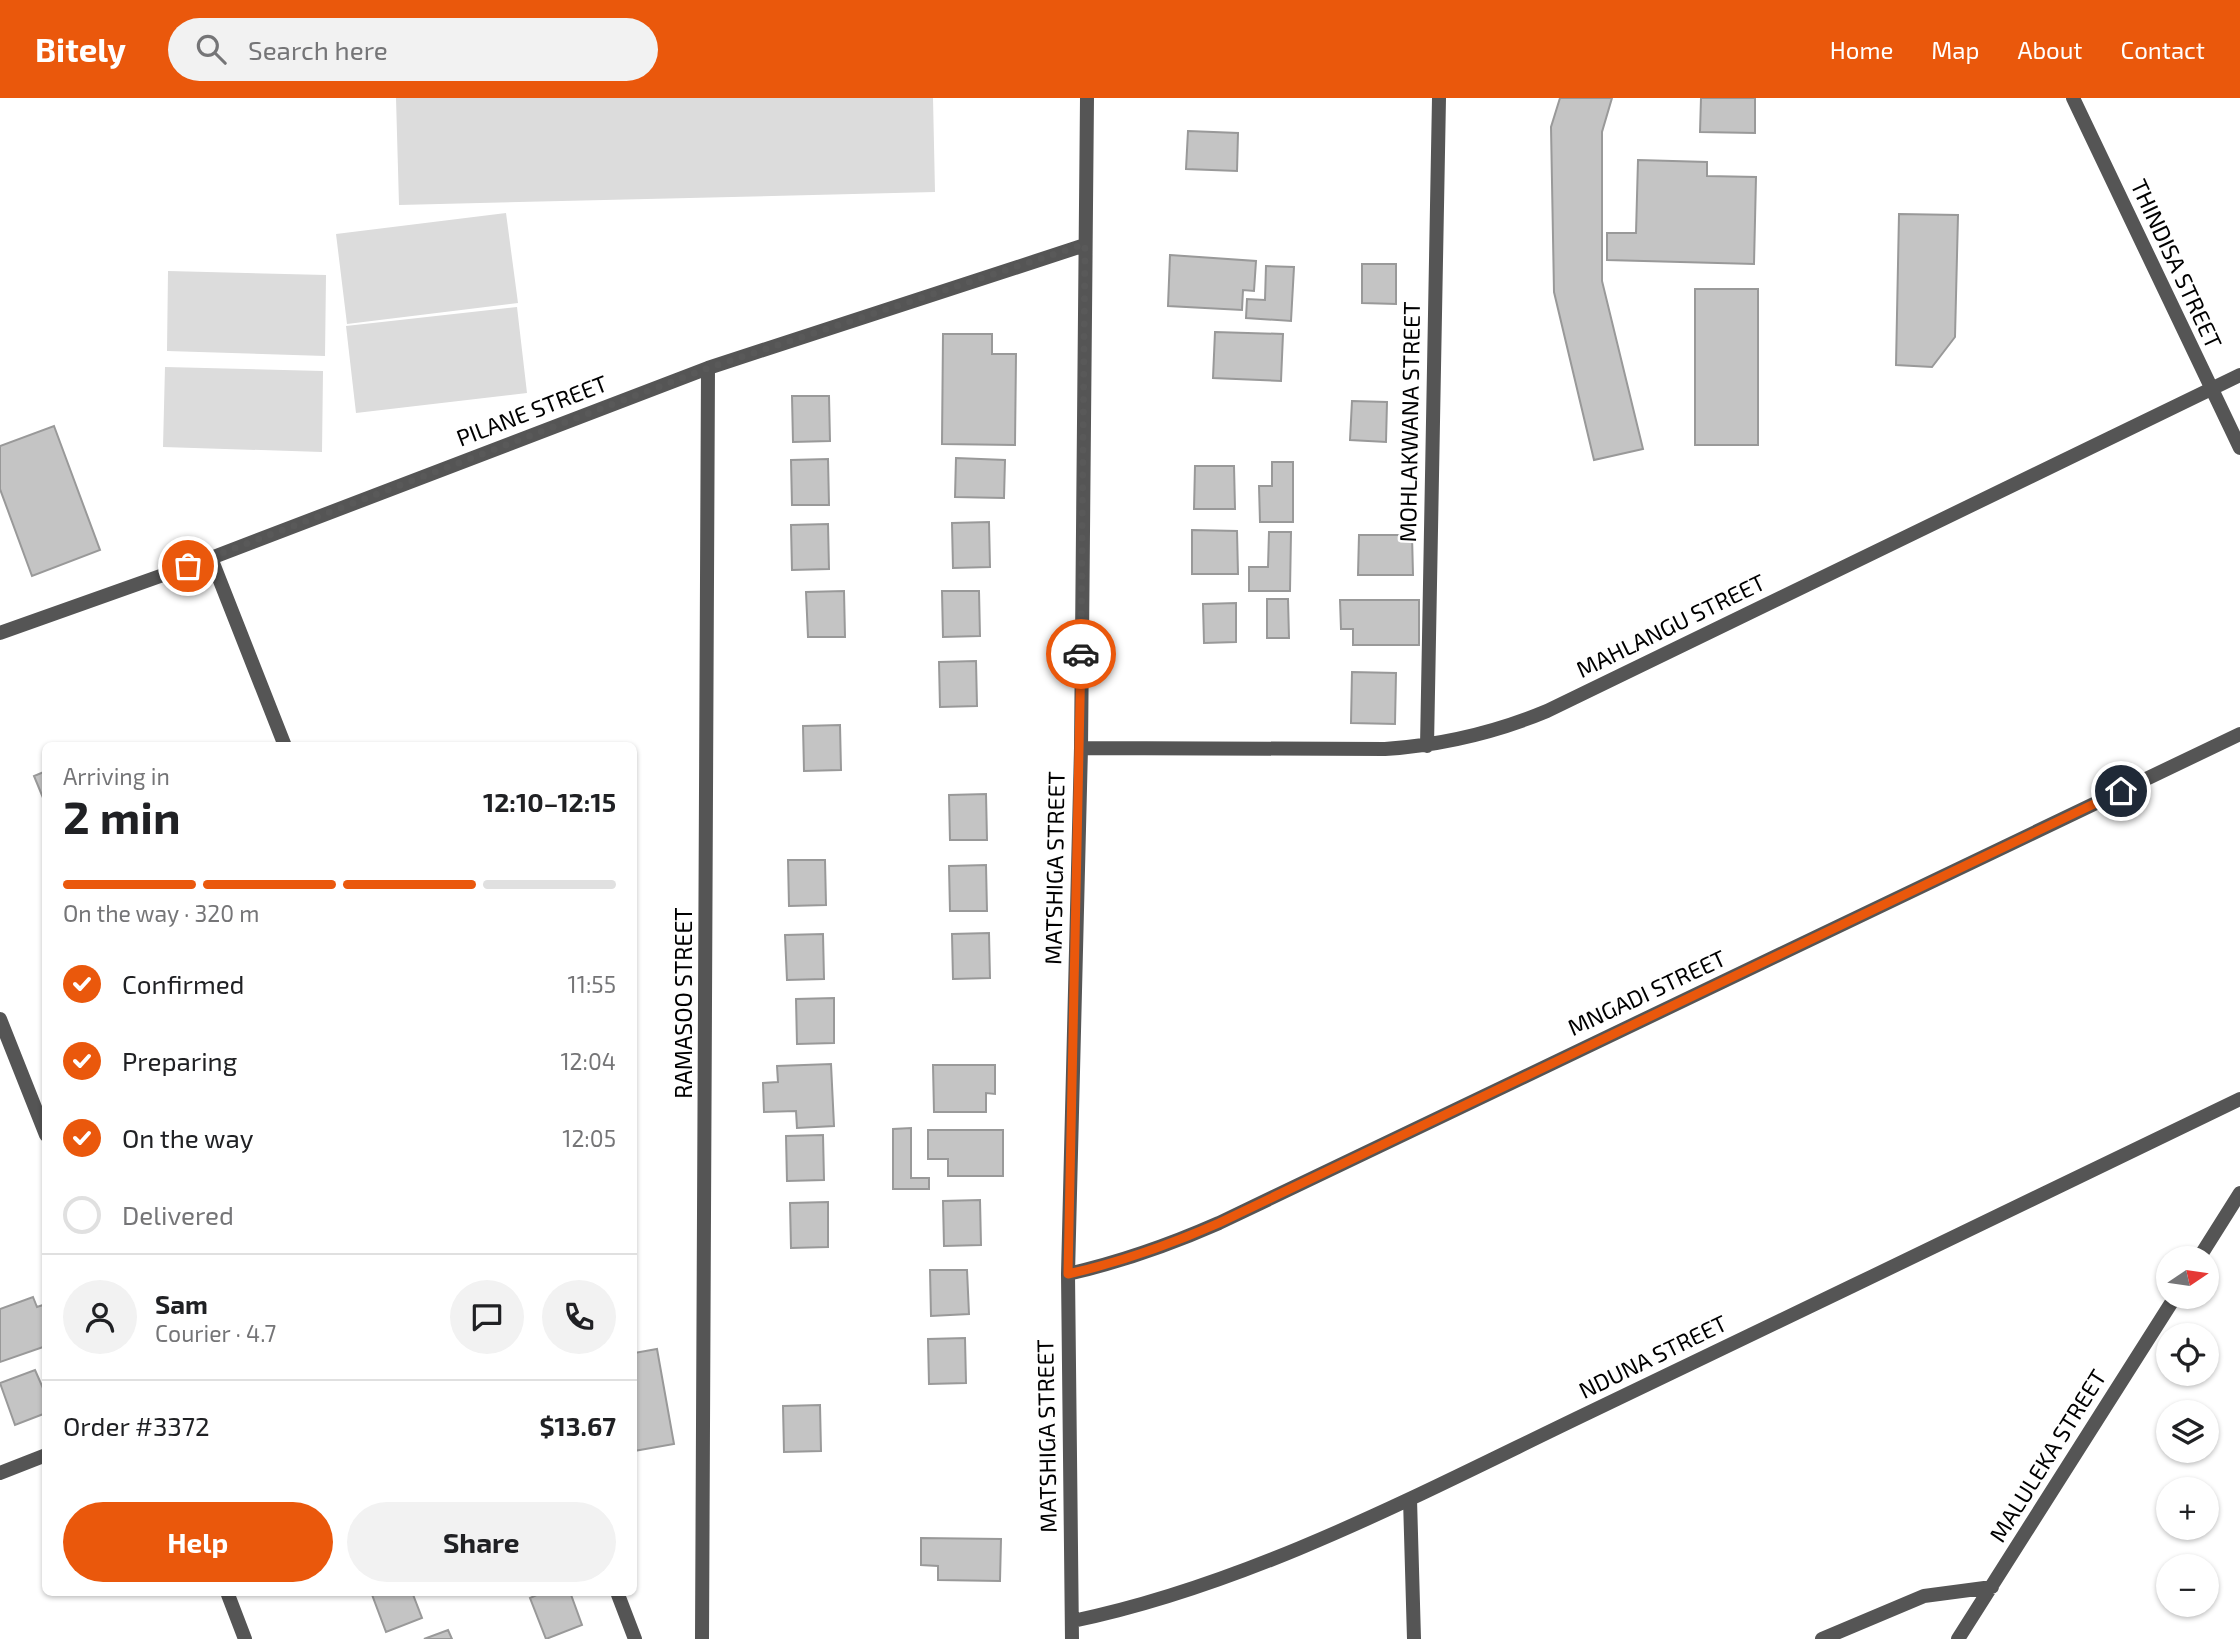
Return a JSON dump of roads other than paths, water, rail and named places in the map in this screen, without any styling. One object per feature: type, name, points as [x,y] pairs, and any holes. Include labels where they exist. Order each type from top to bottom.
[{"type":"street","name":"MATSHIGA STREET","points":[[1072,1639],[1068,1274],[1080,748],[1087,98]]},
{"type":"street","name":"MOHLAKWANA STREET","points":[[1427,746],[1439,98]]},
{"type":"street","name":"THINDISA STREET","points":[[2073,98],[2240,448]]},
{"type":"street","name":"PILANE STREET","points":[[0,633],[211,558],[708,368],[1085,244]]},
{"type":"street","name":"RAMASOO STREET","points":[[702,1639],[708,368]]},
{"type":"street","name":"MAHLANGU STREET","points":[[1080,748],[1342,750],[1427,746],[1498,731],[1547,712],[2240,375]]},
{"type":"street","points":[[211,558],[283,742]]},
{"type":"street","name":"MNGADI STREET","points":[[1068,1274],[1150,1252],[1219,1223],[2240,734]]},
{"type":"street","points":[[0,1019],[42,1125]]},
{"type":"street","name":"NDUNA STREET","points":[[1073,1621],[1157,1602],[1203,1587],[1410,1499],[2240,1099]]},
{"type":"street","points":[[2207,1246],[2240,1194]]},
{"type":"street","name":"MALULEKA STREET","points":[[1958,1639],[2167,1309]]},
{"type":"street","points":[[0,1474],[42,1457]]},
{"type":"street","points":[[1410,1499],[1414,1639]]},
{"type":"street","points":[[1822,1639],[1924,1595],[1992,1587]]},
{"type":"street","points":[[229,1596],[245,1639]]},
{"type":"street","points":[[619,1596],[635,1639]]}]
